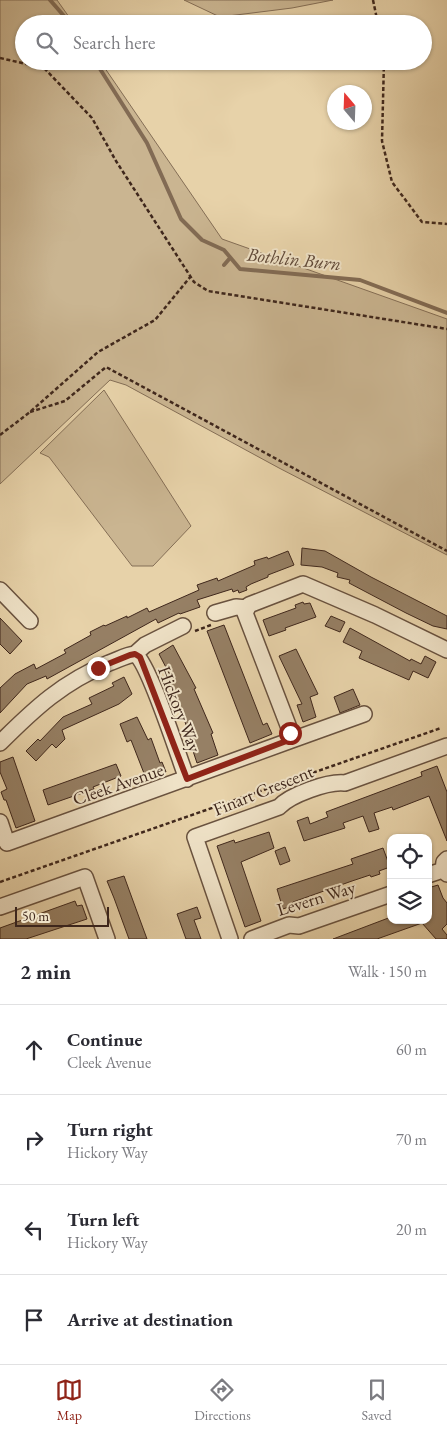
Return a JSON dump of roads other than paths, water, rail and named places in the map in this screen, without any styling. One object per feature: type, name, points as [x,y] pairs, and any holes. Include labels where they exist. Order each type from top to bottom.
[{"type":"street","points":[[289,740],[290,733],[245,613],[249,605],[303,584],[375,614],[447,650]]},
{"type":"street","points":[[0,590],[30,621]]},
{"type":"street","points":[[215,613],[236,607],[248,608]]},
{"type":"street","name":"Hickory Way","points":[[0,743],[38,704],[63,686],[98,668],[135,654],[145,645],[182,626]]},
{"type":"street","name":"Hickory Way","points":[[135,654],[140,657],[187,779]]},
{"type":"street","name":"Cleek Avenue","points":[[0,822],[7,842],[364,714]]},
{"type":"street","name":"Finart Crescent","points":[[230,939],[195,837],[279,807],[286,800],[334,782],[345,783],[447,746]]},
{"type":"street","points":[[432,873],[446,868]]},
{"type":"street","points":[[0,907],[85,877],[107,939]]},
{"type":"street","name":"Levern Way","points":[[252,939],[289,925],[299,926],[387,895]]},
{"type":"waterway","name":"Bothlin Burn","points":[[50,0],[63,15]]},
{"type":"waterway","name":"Bothlin Burn","points":[[101,70],[147,143],[181,219],[202,240],[224,250],[240,269],[360,280],[447,313]]},
{"type":"waterway","points":[[224,265],[230,258]]}]
